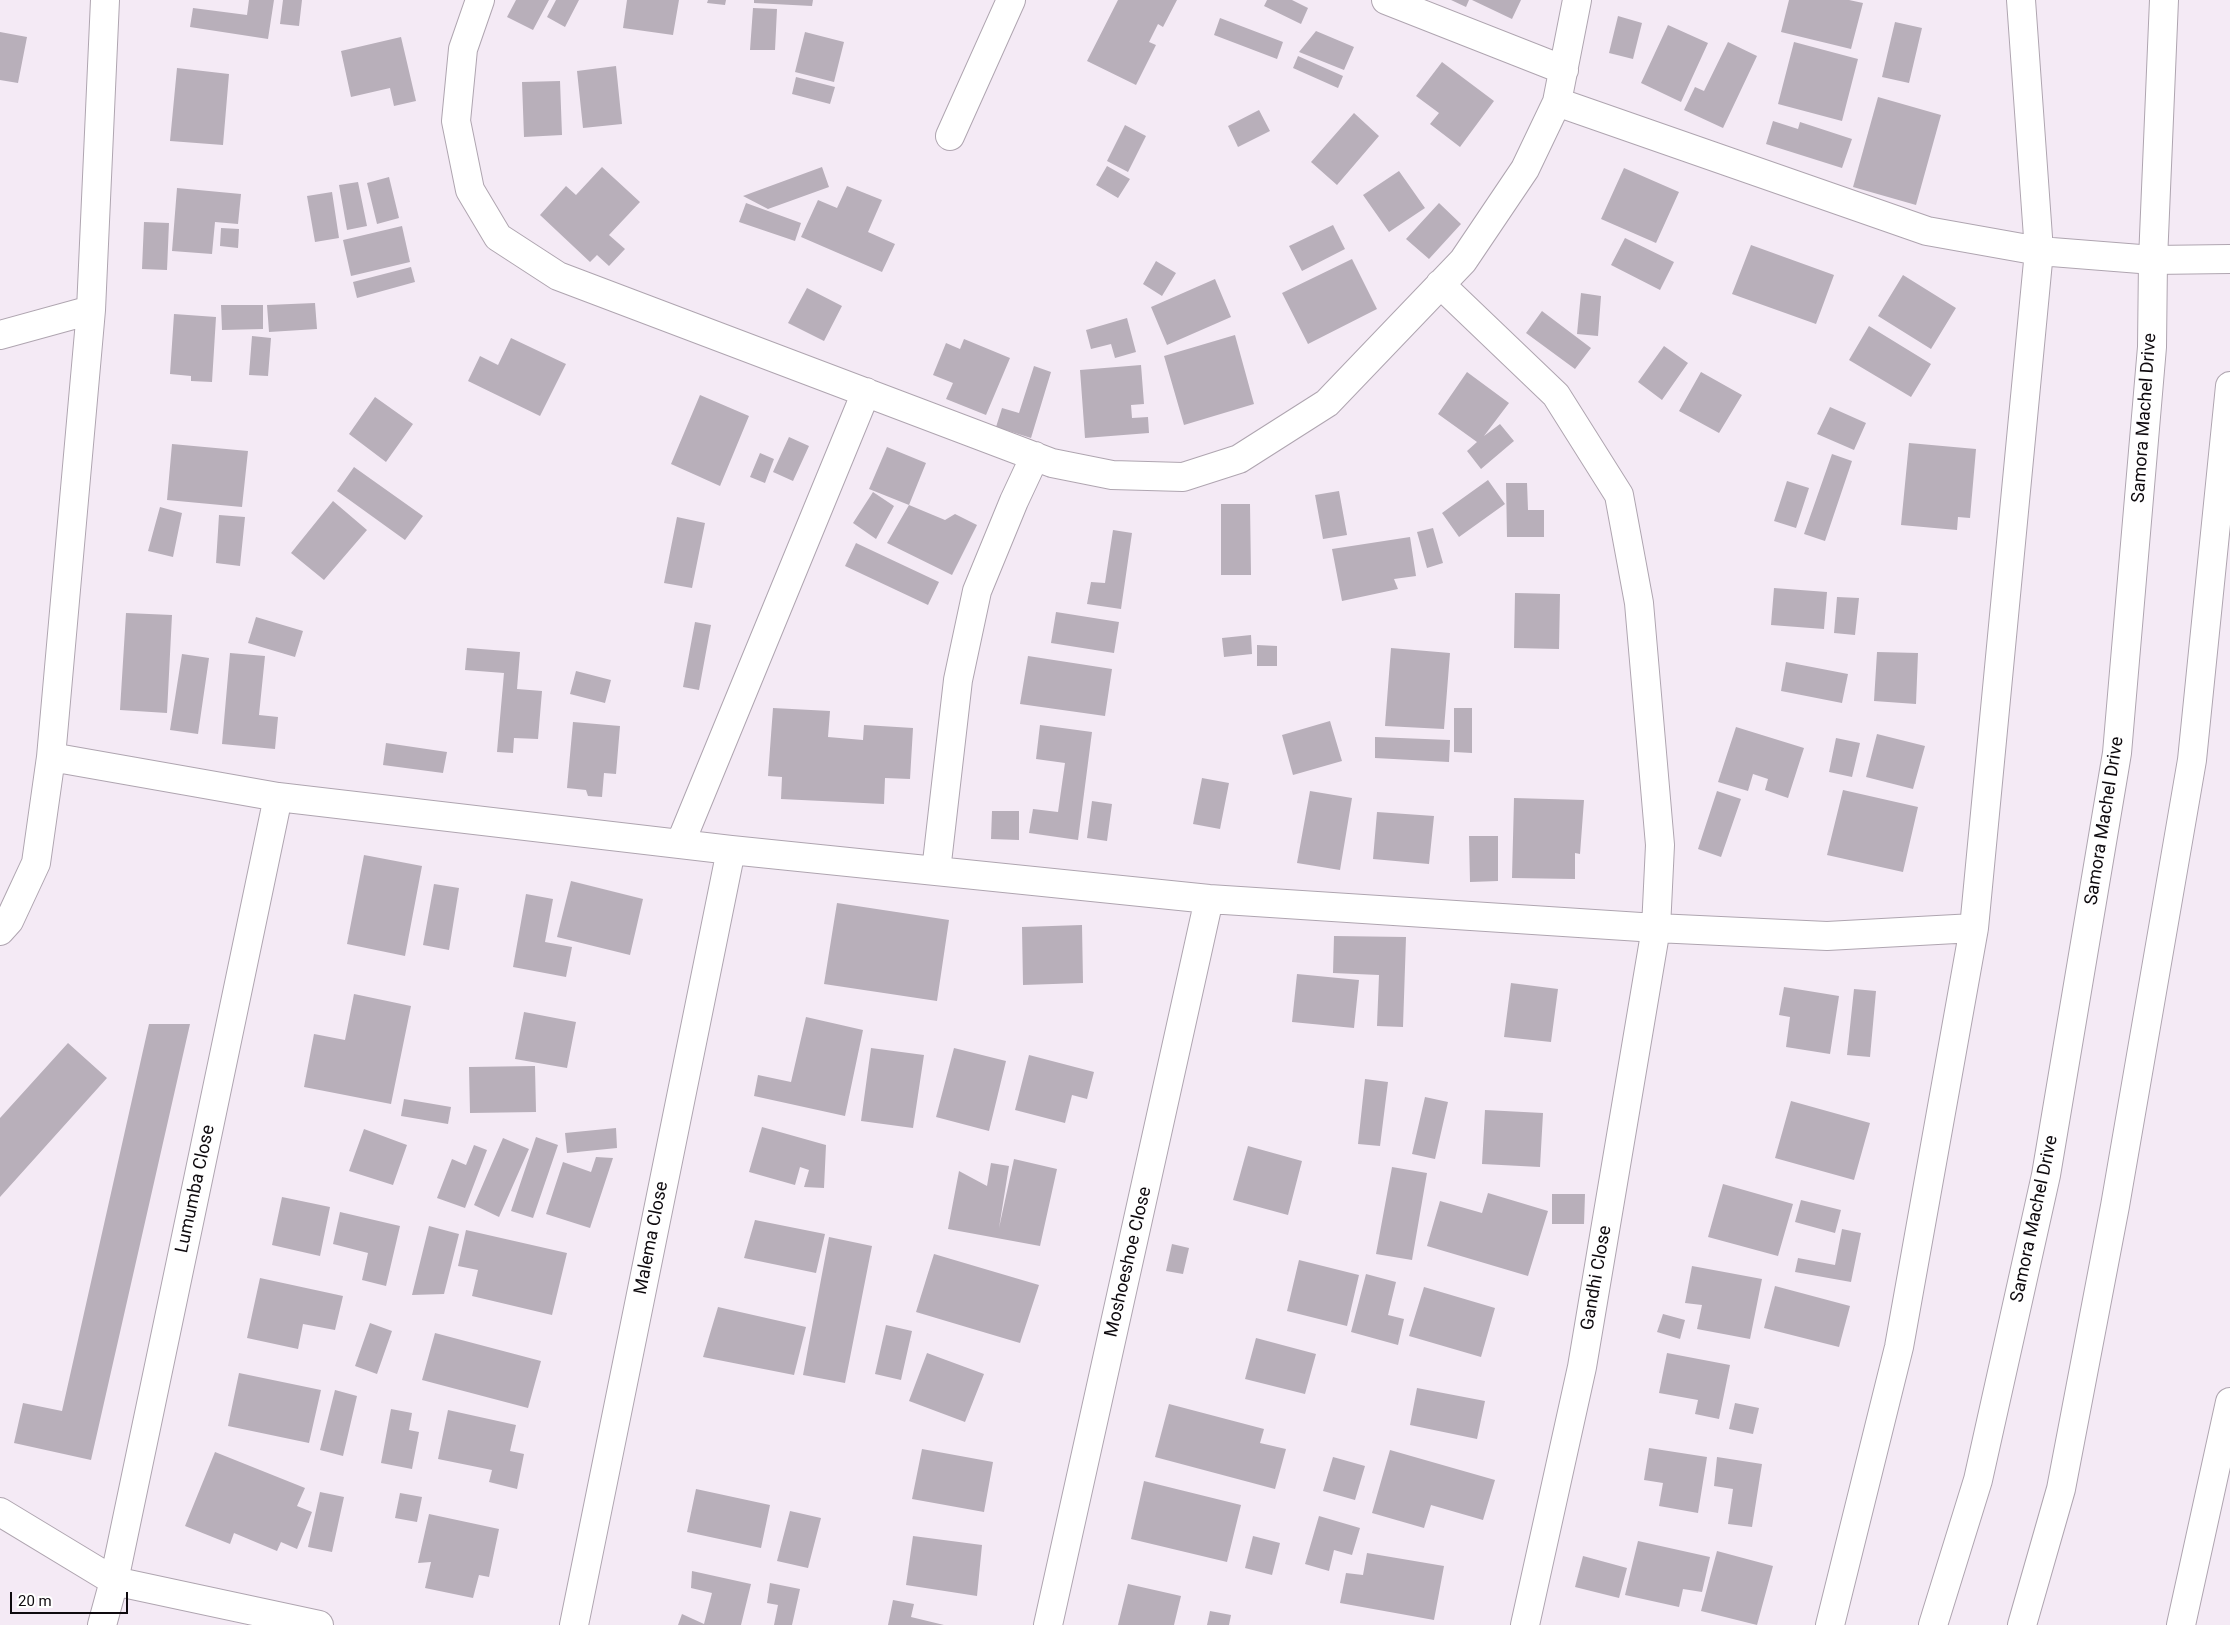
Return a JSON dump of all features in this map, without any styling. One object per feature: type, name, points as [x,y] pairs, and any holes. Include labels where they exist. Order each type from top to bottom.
[{"type":"street","points":[[0,931],[9,921],[36,863],[52,758],[91,310],[105,0]]},
{"type":"street","points":[[480,0],[463,49],[456,121],[470,190],[498,237],[558,276],[1035,456],[1052,462],[1112,476],[1174,477],[1183,477],[1239,460],[1327,404],[1463,261],[1525,169],[1557,102],[1576,0]]},
{"type":"street","points":[[950,136],[1011,0]]},
{"type":"street","points":[[1386,0],[1564,70]]},
{"type":"street","points":[[1830,1625],[1899,1347],[1974,928],[2039,251],[2020,0]]},
{"type":"street","name":"Samora Machel Drive","points":[[1933,1625],[1978,1480],[2046,1175],[2117,753],[2152,347],[2153,260],[2164,0]]},
{"type":"street","points":[[1557,102],[1927,231],[2039,251],[2153,260],[2230,259]]},
{"type":"street","name":"Gandhi Close","points":[[1440,284],[1556,395],[1619,495],[1639,603],[1660,845],[1656,928],[1582,1367],[1525,1625]]},
{"type":"street","points":[[0,335],[91,310]]},
{"type":"street","points":[[2022,1625],[2061,1489],[2115,1206],[2190,770],[2230,386]]},
{"type":"street","points":[[680,844],[866,392]]},
{"type":"street","points":[[936,871],[958,680],[977,591],[1014,501],[1035,456]]},
{"type":"street","points":[[52,758],[278,797],[731,850],[1209,899],[1656,928],[1827,936],[1974,928]]},
{"type":"street","name":"Lumumba Close","points":[[102,1625],[114,1581],[278,797]]},
{"type":"street","name":"Malema Close","points":[[574,1625],[731,850]]},
{"type":"street","name":"Moshoeshoe Close","points":[[1048,1625],[1209,899]]},
{"type":"street","points":[[2181,1625],[2230,1402]]},
{"type":"street","points":[[0,1512],[114,1581],[319,1625]]},
{"type":"building","points":[[249,0],[274,0],[268,39],[190,27],[193,8],[247,15]]},
{"type":"building","points":[[283,0],[302,0],[299,26],[280,24]]},
{"type":"building","points":[[516,0],[549,0],[533,30],[507,17]]},
{"type":"building","points":[[556,0],[579,0],[565,27],[547,17]]},
{"type":"building","points":[[627,0],[679,0],[673,35],[623,28]]},
{"type":"building","points":[[708,0],[726,0],[725,5],[707,3]]},
{"type":"building","points":[[754,0],[813,0],[812,6],[754,3]]},
{"type":"building","points":[[1118,0],[1177,0],[1163,27],[1158,24],[1149,42],[1156,45],[1136,85],[1087,61]]},
{"type":"building","points":[[1267,0],[1292,0],[1308,8],[1301,24],[1264,6]]},
{"type":"building","points":[[1451,0],[1469,0],[1466,7]]},
{"type":"building","points":[[1472,0],[1521,0],[1512,19]]},
{"type":"building","points":[[1789,0],[1849,0],[1863,3],[1851,49],[1781,32]]},
{"type":"building","points":[[753,8],[777,9],[775,50],[750,50]]},
{"type":"building","points":[[1618,16],[1642,23],[1633,59],[1609,53]]},
{"type":"building","points":[[1220,18],[1283,42],[1277,59],[1214,35]]},
{"type":"building","points":[[1895,22],[1922,28],[1909,83],[1882,77]]},
{"type":"building","points":[[1668,25],[1708,43],[1681,102],[1641,83]]},
{"type":"building","points":[[1316,31],[1354,47],[1344,70],[1299,52]]},
{"type":"building","points":[[0,32],[27,37],[18,83],[0,80]]},
{"type":"building","points":[[805,32],[844,42],[834,82],[795,72]]},
{"type":"building","points":[[401,37],[416,101],[394,106],[390,88],[351,97],[341,51]]},
{"type":"building","points":[[1728,42],[1757,56],[1723,128],[1684,110],[1695,87],[1704,91]]},
{"type":"building","points":[[1794,42],[1858,59],[1842,121],[1778,104]]},
{"type":"building","points":[[1298,56],[1343,76],[1338,88],[1293,68]]},
{"type":"building","points":[[1442,62],[1494,101],[1460,147],[1430,124],[1439,113],[1416,96]]},
{"type":"building","points":[[616,66],[622,124],[583,128],[577,71]]},
{"type":"building","points":[[177,68],[229,74],[223,145],[170,141]]},
{"type":"building","points":[[796,77],[835,87],[830,104],[792,94]]},
{"type":"building","points":[[560,81],[562,135],[524,137],[522,82]]},
{"type":"building","points":[[1878,97],[1941,115],[1916,205],[1853,187]]},
{"type":"building","points":[[1259,110],[1270,131],[1238,147],[1228,126]]},
{"type":"building","points":[[1354,113],[1379,136],[1337,185],[1311,162]]},
{"type":"building","points":[[1773,121],[1798,129],[1800,122],[1852,139],[1842,168],[1766,144]]},
{"type":"building","points":[[1125,125],[1146,136],[1128,172],[1107,161]]},
{"type":"building","points":[[1107,166],[1130,179],[1118,198],[1096,185]]},
{"type":"building","points":[[602,167],[640,202],[609,235],[625,249],[609,266],[597,255],[590,262],[540,215],[566,186],[576,195]]},
{"type":"building","points":[[822,167],[829,187],[768,209],[743,196]]},
{"type":"building","points":[[1624,168],[1679,192],[1656,243],[1601,219]]},
{"type":"building","points":[[1399,171],[1425,208],[1389,232],[1363,195]]},
{"type":"building","points":[[389,177],[399,218],[377,224],[367,183]]},
{"type":"building","points":[[358,182],[367,226],[347,230],[339,185]]},
{"type":"building","points":[[847,186],[882,200],[868,232],[895,244],[882,272],[801,237],[818,200],[837,208]]},
{"type":"building","points":[[177,188],[241,194],[238,224],[215,222],[212,254],[172,251]]},
{"type":"building","points":[[332,192],[339,238],[315,242],[307,196]]},
{"type":"building","points":[[746,203],[801,223],[795,241],[739,222]]},
{"type":"building","points":[[1439,203],[1461,224],[1429,259],[1406,239]]},
{"type":"building","points":[[144,222],[169,223],[167,270],[142,269]]},
{"type":"building","points":[[1333,225],[1345,249],[1302,271],[1289,246]]},
{"type":"building","points":[[402,226],[410,262],[351,276],[343,240]]},
{"type":"building","points":[[221,228],[239,229],[238,248],[220,246]]},
{"type":"building","points":[[1625,238],[1674,262],[1660,290],[1611,265]]},
{"type":"building","points":[[1751,245],[1834,275],[1816,324],[1732,294]]},
{"type":"building","points":[[1352,259],[1377,309],[1308,344],[1282,293]]},
{"type":"building","points":[[1156,261],[1176,273],[1162,296],[1143,284]]},
{"type":"building","points":[[411,267],[415,282],[357,298],[353,282]]},
{"type":"building","points":[[1903,275],[1956,308],[1931,349],[1878,316]]},
{"type":"building","points":[[1215,279],[1231,317],[1167,345],[1151,307]]},
{"type":"building","points":[[807,288],[842,306],[824,341],[788,323]]},
{"type":"building","points":[[1581,293],[1601,296],[1598,336],[1577,334]]},
{"type":"building","points":[[315,303],[317,329],[269,332],[267,305]]},
{"type":"building","points":[[221,305],[263,305],[263,329],[222,330]]},
{"type":"building","points":[[1542,311],[1591,348],[1575,369],[1526,333]]},
{"type":"building","points":[[174,314],[216,317],[212,382],[191,381],[191,376],[170,374]]},
{"type":"building","points":[[1127,318],[1136,352],[1115,358],[1111,344],[1091,349],[1086,330]]},
{"type":"building","points":[[1869,326],[1931,364],[1911,397],[1849,360]]},
{"type":"building","points":[[1235,335],[1254,404],[1184,425],[1164,356]]},
{"type":"building","points":[[252,336],[271,338],[268,376],[249,375]]},
{"type":"building","points":[[511,338],[566,364],[540,416],[468,381],[480,356],[498,365]]},
{"type":"building","points":[[964,339],[1010,358],[986,415],[946,399],[953,383],[933,375],[946,343],[960,349]]},
{"type":"building","points":[[1664,346],[1688,363],[1662,400],[1638,382]]},
{"type":"building","points":[[1141,365],[1144,404],[1131,405],[1132,418],[1148,417],[1149,433],[1085,438],[1080,370]]},
{"type":"building","points":[[1034,366],[1051,372],[1031,438],[996,427],[1002,408],[1019,413]]},
{"type":"building","points":[[1467,372],[1509,403],[1484,436],[1500,424],[1514,441],[1481,469],[1467,451],[1477,442],[1438,414]]},
{"type":"building","points":[[1701,372],[1742,395],[1719,433],[1679,411]]},
{"type":"building","points":[[700,395],[749,416],[720,486],[671,464]]},
{"type":"building","points":[[375,397],[413,424],[386,462],[349,434]]},
{"type":"building","points":[[1830,407],[1866,423],[1854,450],[1817,434]]},
{"type":"building","points":[[789,437],[809,446],[793,481],[773,472]]},
{"type":"building","points":[[1909,443],[1976,449],[1970,518],[1958,517],[1957,530],[1901,525]]},
{"type":"building","points":[[172,444],[248,451],[242,507],[167,500]]},
{"type":"building","points":[[887,447],[926,463],[909,505],[869,489]]},
{"type":"building","points":[[760,453],[774,459],[765,483],[750,477]]},
{"type":"building","points":[[1832,454],[1852,461],[1825,541],[1804,534]]},
{"type":"building","points":[[354,467],[423,516],[405,540],[337,491]]},
{"type":"building","points":[[1488,480],[1505,504],[1459,537],[1442,513]]},
{"type":"building","points":[[1787,481],[1809,488],[1796,528],[1774,521]]},
{"type":"building","points":[[1506,483],[1527,483],[1528,510],[1544,510],[1544,537],[1507,537]]},
{"type":"building","points":[[1339,491],[1347,535],[1323,539],[1315,495]]},
{"type":"building","points":[[873,492],[894,506],[876,539],[853,523]]},
{"type":"building","points":[[333,501],[367,530],[324,580],[291,553]]},
{"type":"building","points":[[1221,504],[1250,504],[1251,575],[1221,575]]},
{"type":"building","points":[[909,505],[945,520],[955,514],[977,525],[952,575],[887,543]]},
{"type":"building","points":[[160,507],[182,513],[173,557],[148,551]]},
{"type":"building","points":[[219,515],[245,517],[240,566],[216,563]]},
{"type":"building","points":[[677,517],[705,523],[692,588],[664,583]]},
{"type":"building","points":[[1433,528],[1443,563],[1427,568],[1417,532]]},
{"type":"building","points":[[1113,530],[1132,533],[1121,609],[1087,604],[1091,582],[1105,583]]},
{"type":"building","points":[[1410,537],[1416,576],[1394,579],[1398,589],[1342,601],[1332,549]]},
{"type":"building","points":[[856,543],[939,582],[928,605],[845,566]]},
{"type":"building","points":[[1774,588],[1827,592],[1824,629],[1771,625]]},
{"type":"building","points":[[1515,593],[1560,594],[1559,649],[1514,648]]},
{"type":"building","points":[[1837,597],[1859,598],[1855,635],[1834,633]]},
{"type":"building","points":[[1056,612],[1119,622],[1114,653],[1051,643]]},
{"type":"building","points":[[126,613],[172,615],[167,713],[120,710]]},
{"type":"building","points":[[256,617],[303,631],[295,657],[248,643]]},
{"type":"building","points":[[695,622],[711,625],[699,690],[683,687]]},
{"type":"building","points":[[1251,635],[1252,654],[1224,657],[1222,638]]},
{"type":"building","points":[[1257,645],[1277,646],[1277,666],[1257,666]]},
{"type":"building","points":[[467,648],[520,652],[517,689],[542,691],[538,739],[514,738],[513,753],[497,752],[504,673],[465,670]]},
{"type":"building","points":[[1391,648],[1450,653],[1444,729],[1385,726]]},
{"type":"building","points":[[1877,652],[1918,653],[1916,704],[1874,701]]},
{"type":"building","points":[[230,653],[265,656],[259,715],[278,717],[275,749],[222,744]]},
{"type":"building","points":[[182,654],[209,658],[198,734],[170,730]]},
{"type":"building","points":[[1028,656],[1112,669],[1105,716],[1020,704]]},
{"type":"building","points":[[1786,662],[1848,674],[1842,703],[1781,691]]},
{"type":"building","points":[[576,671],[611,680],[605,703],[570,694]]},
{"type":"building","points":[[773,708],[830,711],[828,737],[863,740],[864,725],[913,728],[910,779],[885,778],[884,804],[781,799],[782,777],[768,776]]},
{"type":"building","points":[[1454,708],[1472,708],[1472,753],[1454,752]]},
{"type":"building","points":[[1330,721],[1342,761],[1293,775],[1282,735]]},
{"type":"building","points":[[573,722],[620,726],[616,774],[604,773],[602,797],[588,796],[586,790],[567,788]]},
{"type":"building","points":[[1040,725],[1092,732],[1078,840],[1029,833],[1033,809],[1058,812],[1065,763],[1036,759]]},
{"type":"building","points":[[1736,727],[1804,748],[1788,798],[1765,790],[1768,779],[1753,774],[1748,791],[1718,782]]},
{"type":"building","points":[[1877,734],[1925,746],[1913,789],[1866,777]]},
{"type":"building","points":[[1375,737],[1450,740],[1449,762],[1375,758]]},
{"type":"building","points":[[1836,738],[1860,743],[1852,777],[1829,772]]},
{"type":"building","points":[[386,743],[447,752],[443,773],[383,765]]},
{"type":"building","points":[[1202,778],[1229,783],[1220,829],[1193,824]]},
{"type":"building","points":[[1843,790],[1918,807],[1903,872],[1827,855]]},
{"type":"building","points":[[1310,791],[1352,798],[1340,870],[1297,863]]},
{"type":"building","points":[[1717,791],[1741,799],[1721,857],[1698,849]]},
{"type":"building","points":[[1514,798],[1584,800],[1580,854],[1575,853],[1575,879],[1512,878]]},
{"type":"building","points":[[1092,801],[1112,804],[1107,841],[1087,838]]},
{"type":"building","points":[[992,811],[1019,811],[1019,840],[991,839]]},
{"type":"building","points":[[1377,812],[1434,816],[1429,864],[1373,859]]},
{"type":"building","points":[[1469,836],[1498,836],[1498,881],[1470,882]]},
{"type":"building","points":[[364,855],[422,866],[405,956],[347,944]]},
{"type":"building","points":[[571,881],[643,899],[630,955],[557,937]]},
{"type":"building","points":[[434,884],[459,888],[449,950],[423,945]]},
{"type":"building","points":[[526,894],[553,899],[545,942],[572,947],[566,977],[513,967]]},
{"type":"building","points":[[837,903],[949,920],[937,1001],[824,984]]},
{"type":"building","points":[[1082,925],[1083,983],[1023,985],[1022,927]]},
{"type":"building","points":[[1334,936],[1406,937],[1403,1027],[1377,1026],[1379,975],[1333,973]]},
{"type":"building","points":[[1297,974],[1359,980],[1354,1028],[1292,1022]]},
{"type":"building","points":[[1511,983],[1558,989],[1551,1042],[1504,1037]]},
{"type":"building","points":[[1784,987],[1839,996],[1830,1054],[1786,1047],[1790,1017],[1779,1015]]},
{"type":"building","points":[[1854,989],[1876,991],[1870,1057],[1847,1055]]},
{"type":"building","points":[[354,994],[411,1006],[391,1104],[304,1087],[314,1034],[345,1040]]},
{"type":"building","points":[[524,1012],[576,1022],[567,1068],[515,1059]]},
{"type":"building","points":[[806,1017],[863,1030],[845,1116],[754,1096],[758,1075],[791,1082]]},
{"type":"building","points":[[149,1024],[190,1024],[91,1460],[14,1443],[23,1403],[62,1411]]},
{"type":"building","points":[[68,1043],[107,1078],[0,1197],[0,1118]]},
{"type":"building","points":[[871,1048],[924,1055],[913,1128],[861,1121]]},
{"type":"building","points":[[954,1048],[1006,1061],[989,1131],[936,1117]]},
{"type":"building","points":[[1029,1055],[1094,1072],[1087,1099],[1072,1095],[1065,1123],[1015,1110]]},
{"type":"building","points":[[535,1066],[536,1112],[470,1113],[469,1067]]},
{"type":"building","points":[[1365,1079],[1388,1082],[1380,1146],[1358,1144]]},
{"type":"building","points":[[1425,1097],[1448,1102],[1435,1159],[1412,1154]]},
{"type":"building","points":[[404,1099],[451,1107],[448,1124],[401,1116]]},
{"type":"building","points":[[1791,1101],[1870,1123],[1854,1180],[1775,1158]]},
{"type":"building","points":[[1485,1110],[1543,1113],[1540,1167],[1482,1164]]},
{"type":"building","points":[[762,1127],[826,1145],[824,1188],[804,1187],[809,1170],[800,1167],[795,1185],[749,1172]]},
{"type":"building","points":[[616,1128],[617,1148],[567,1153],[565,1133]]},
{"type":"building","points":[[364,1129],[407,1145],[393,1185],[349,1171]]},
{"type":"building","points":[[536,1137],[558,1145],[533,1218],[511,1211]]},
{"type":"building","points":[[503,1138],[529,1149],[499,1217],[474,1205]]},
{"type":"building","points":[[474,1145],[487,1150],[465,1208],[437,1198],[452,1159],[466,1165]]},
{"type":"building","points":[[1248,1146],[1302,1161],[1288,1215],[1233,1200]]},
{"type":"building","points":[[596,1157],[613,1158],[590,1228],[546,1214],[563,1162],[591,1172]]},
{"type":"building","points":[[1014,1159],[1057,1169],[1040,1246],[948,1229],[959,1171],[987,1186],[991,1163],[1009,1166],[999,1228]]},
{"type":"building","points":[[1392,1167],[1427,1173],[1412,1260],[1376,1254]]},
{"type":"building","points":[[1723,1184],[1793,1204],[1778,1256],[1708,1237]]},
{"type":"building","points":[[1488,1193],[1548,1211],[1528,1276],[1427,1246],[1440,1201],[1482,1213]]},
{"type":"building","points":[[1552,1194],[1585,1194],[1584,1224],[1552,1224]]},
{"type":"building","points":[[282,1197],[330,1207],[320,1256],[272,1245]]},
{"type":"building","points":[[1801,1200],[1841,1210],[1835,1233],[1795,1222]]},
{"type":"building","points":[[340,1212],[400,1226],[386,1286],[362,1280],[368,1253],[333,1244]]},
{"type":"building","points":[[755,1220],[825,1234],[816,1273],[744,1258]]},
{"type":"building","points":[[429,1226],[459,1234],[444,1294],[412,1295]]},
{"type":"building","points":[[1842,1229],[1861,1233],[1851,1282],[1795,1272],[1798,1258],[1835,1265]]},
{"type":"building","points":[[466,1230],[567,1253],[552,1315],[472,1296],[478,1270],[458,1266]]},
{"type":"building","points":[[829,1237],[872,1246],[845,1383],[803,1375]]},
{"type":"building","points":[[1172,1244],[1189,1248],[1183,1274],[1166,1271]]},
{"type":"building","points":[[934,1254],[1039,1285],[1020,1343],[916,1312]]},
{"type":"building","points":[[1299,1260],[1359,1275],[1347,1326],[1287,1311]]},
{"type":"building","points":[[1692,1266],[1762,1279],[1750,1339],[1697,1329],[1702,1305],[1685,1303]]},
{"type":"building","points":[[1366,1274],[1396,1282],[1388,1315],[1404,1319],[1398,1345],[1351,1332]]},
{"type":"building","points":[[260,1278],[343,1296],[335,1330],[303,1324],[298,1349],[247,1338]]},
{"type":"building","points":[[1775,1286],[1850,1306],[1839,1347],[1764,1328]]},
{"type":"building","points":[[1424,1287],[1495,1308],[1481,1357],[1409,1336]]},
{"type":"building","points":[[718,1307],[806,1327],[794,1375],[703,1357]]},
{"type":"building","points":[[1663,1314],[1685,1320],[1680,1339],[1657,1332]]},
{"type":"building","points":[[370,1323],[392,1331],[377,1374],[355,1366]]},
{"type":"building","points":[[886,1325],[912,1331],[901,1380],[875,1374]]},
{"type":"building","points":[[435,1333],[541,1361],[528,1408],[422,1380]]},
{"type":"building","points":[[1256,1338],[1316,1354],[1305,1394],[1245,1379]]},
{"type":"building","points":[[927,1353],[984,1374],[965,1422],[909,1401]]},
{"type":"building","points":[[1667,1353],[1730,1365],[1719,1419],[1695,1414],[1698,1400],[1659,1393]]},
{"type":"building","points":[[239,1373],[321,1390],[309,1443],[228,1426]]},
{"type":"building","points":[[1417,1388],[1485,1401],[1477,1439],[1410,1425]]},
{"type":"building","points":[[335,1390],[357,1396],[343,1456],[320,1450]]},
{"type":"building","points":[[1735,1403],[1759,1408],[1753,1434],[1729,1429]]},
{"type":"building","points":[[1169,1404],[1264,1429],[1260,1443],[1286,1449],[1275,1489],[1155,1457]]},
{"type":"building","points":[[391,1409],[412,1413],[409,1430],[419,1432],[412,1469],[381,1463]]},
{"type":"building","points":[[448,1410],[516,1425],[510,1451],[524,1454],[517,1489],[489,1482],[492,1470],[438,1459]]},
{"type":"building","points":[[1649,1448],[1707,1457],[1698,1513],[1659,1506],[1663,1483],[1644,1480]]},
{"type":"building","points":[[922,1449],[993,1462],[984,1512],[912,1499]]},
{"type":"building","points":[[1390,1450],[1495,1480],[1483,1520],[1431,1505],[1424,1528],[1372,1513]]},
{"type":"building","points":[[215,1452],[305,1488],[297,1506],[312,1512],[297,1549],[281,1542],[277,1551],[234,1533],[230,1544],[185,1526]]},
{"type":"building","points":[[1333,1457],[1365,1466],[1355,1500],[1323,1491]]},
{"type":"building","points":[[1717,1457],[1762,1464],[1752,1527],[1728,1524],[1733,1489],[1714,1486]]},
{"type":"building","points":[[1144,1481],[1241,1505],[1227,1562],[1131,1539]]},
{"type":"building","points":[[696,1489],[770,1505],[761,1548],[687,1532]]},
{"type":"building","points":[[320,1492],[344,1497],[332,1552],[308,1547]]},
{"type":"building","points":[[400,1493],[422,1497],[417,1522],[395,1518]]},
{"type":"building","points":[[790,1511],[821,1518],[808,1568],[777,1561]]},
{"type":"building","points":[[429,1514],[499,1529],[489,1577],[479,1575],[473,1598],[425,1588],[431,1562],[418,1563]]},
{"type":"building","points":[[1319,1516],[1360,1528],[1352,1555],[1334,1550],[1329,1571],[1305,1564]]},
{"type":"building","points":[[913,1536],[982,1545],[977,1596],[906,1585]]},
{"type":"building","points":[[1253,1536],[1280,1543],[1272,1575],[1245,1568]]},
{"type":"building","points":[[1638,1541],[1710,1557],[1702,1592],[1683,1589],[1679,1607],[1625,1595]]},
{"type":"building","points":[[1717,1551],[1773,1566],[1757,1625],[1701,1611]]},
{"type":"building","points":[[1367,1553],[1444,1566],[1434,1620],[1340,1603],[1346,1573],[1363,1575]]},
{"type":"building","points":[[1583,1556],[1627,1568],[1619,1598],[1575,1587]]},
{"type":"building","points":[[692,1571],[751,1584],[741,1625],[678,1625],[682,1614],[704,1624],[712,1593],[691,1588]]},
{"type":"building","points":[[770,1583],[800,1589],[792,1625],[774,1625],[778,1605],[767,1603]]},
{"type":"building","points":[[1128,1584],[1181,1596],[1174,1625],[1118,1625]]},
{"type":"building","points":[[893,1600],[914,1604],[911,1617],[944,1625],[888,1625]]},
{"type":"building","points":[[1210,1611],[1231,1615],[1229,1625],[1207,1625]]}]
